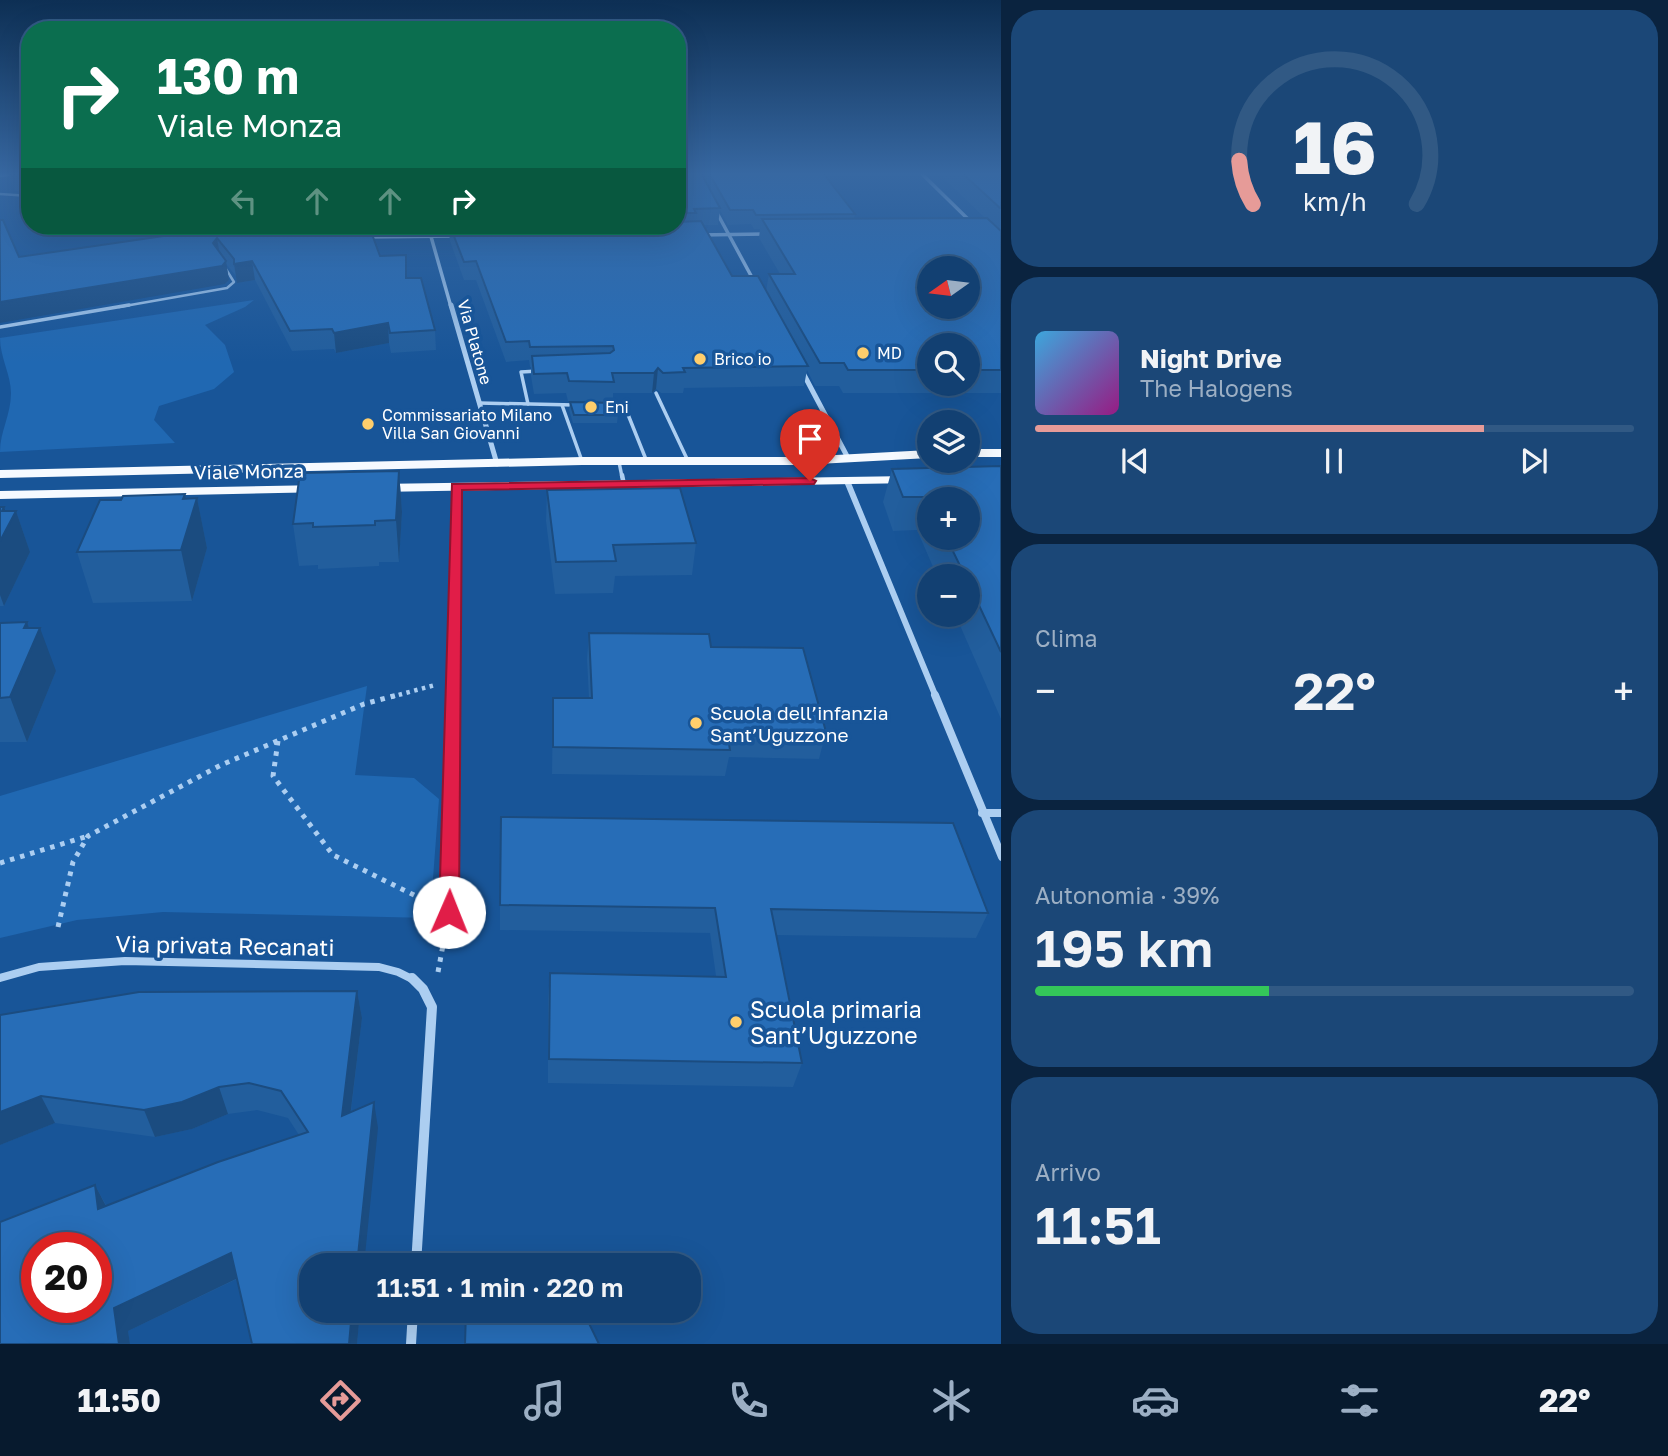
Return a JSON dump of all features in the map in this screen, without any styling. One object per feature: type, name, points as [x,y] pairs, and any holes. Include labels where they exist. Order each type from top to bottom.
[{"type":"main road","points":[[980,453],[1001,453]]},
{"type":"main road","name":"Viale Monza","points":[[0,474],[917,455]]},
{"type":"main road","points":[[847,481],[848,458]]},
{"type":"main road","points":[[359,488],[920,480]]},
{"type":"main road","name":"Viale Monza","points":[[0,495],[332,489]]},
{"type":"street","points":[[358,237],[458,236]]},
{"type":"street","points":[[730,236],[757,286]]},
{"type":"street","name":"Via Platone","points":[[432,237],[497,464]]},
{"type":"street","points":[[799,367],[848,458]]},
{"type":"street","points":[[847,481],[1001,857]]},
{"type":"street","points":[[982,813],[1001,813]]},
{"type":"street","name":"Via privata Recanati","points":[[0,978],[39,967],[125,961],[379,967],[405,972],[424,987],[432,1007]]},
{"type":"street","points":[[417,1253],[432,1007]]},
{"type":"street","points":[[411,1344],[412,1323]]},
{"type":"lane","points":[[0,327],[230,286],[233,280],[220,260]]},
{"type":"lane","points":[[528,404],[521,372],[546,371]]},
{"type":"lane","points":[[656,393],[688,461]]},
{"type":"lane","points":[[480,403],[587,405]]},
{"type":"lane","points":[[562,405],[582,461]]},
{"type":"lane","points":[[599,406],[625,407],[647,462]]},
{"type":"lane","points":[[619,462],[624,485]]},
{"type":"lane","points":[[449,912],[456,486]]},
{"type":"path","points":[[0,863],[89,836],[203,773],[364,704],[453,681]]},
{"type":"path","points":[[278,741],[273,776],[333,855],[434,905]]},
{"type":"path","points":[[58,927],[73,862],[89,836]]},
{"type":"path","points":[[432,1007],[449,912]]},
{"type":"shaded area","points":[[254,300],[245,307],[205,325],[225,345],[234,372],[214,389],[159,406],[154,420],[175,443],[0,452],[11,393],[0,338]]},
{"type":"shaded area","points":[[367,686],[355,775],[414,778],[439,799],[430,918],[163,912],[77,920],[0,938],[0,796]]},
{"type":"building","points":[[0,236],[10,236],[19,257],[166,236],[373,236],[380,256],[406,255],[406,278],[421,278],[435,330],[390,333],[388,323],[334,333],[332,329],[290,331],[252,261],[234,264],[234,259],[217,238],[213,243],[226,261],[222,266],[0,302]]},
{"type":"building","points":[[454,236],[709,236],[732,276],[758,276],[808,366],[683,368],[685,372],[663,373],[658,368],[654,373],[612,373],[614,382],[569,381],[567,373],[534,374],[532,356],[610,353],[614,350],[613,346],[530,347],[529,341],[506,342],[476,261],[464,262]]},
{"type":"building","points":[[772,236],[1001,236],[1001,370],[980,370],[980,333],[917,333],[917,370],[848,370],[844,363],[820,363],[769,274],[795,274]]},
{"type":"building","points":[[570,402],[615,403],[618,415],[574,415]]},
{"type":"building","points":[[1001,466],[1001,652],[980,607],[980,564],[959,564],[952,550],[980,550],[980,487],[917,487],[917,497],[903,497],[892,469],[917,468],[917,473],[980,473],[980,467]]},
{"type":"building","points":[[399,471],[396,520],[375,521],[375,525],[313,527],[313,523],[293,524],[300,473]]},
{"type":"building","points":[[680,488],[696,543],[613,545],[616,561],[556,562],[547,490]]},
{"type":"building","points":[[185,494],[183,499],[197,498],[181,550],[77,552],[100,500],[121,500],[123,496]]},
{"type":"building","points":[[0,507],[4,507],[2,511],[16,511],[0,541]]},
{"type":"building","points":[[27,622],[24,628],[40,628],[10,697],[0,698],[0,623]]},
{"type":"building","points":[[589,633],[709,634],[711,647],[803,648],[826,732],[727,731],[730,750],[553,747],[553,698],[592,698]]},
{"type":"building","points":[[501,817],[953,823],[988,913],[771,909],[802,1063],[549,1059],[550,973],[726,977],[715,908],[500,905]]},
{"type":"building","points":[[357,991],[342,1116],[374,1102],[358,1253],[299,1253],[299,1323],[351,1323],[349,1344],[252,1344],[231,1253],[114,1308],[119,1344],[0,1344],[0,1222],[95,1185],[98,1209],[218,1162],[308,1132],[281,1091],[249,1083],[219,1087],[182,1102],[144,1110],[41,1096],[0,1112],[0,1015],[139,992]]},
{"type":"building","points":[[466,1323],[589,1323],[599,1344],[465,1344]]},
{"type":"place","name":"MD","points":[[863,353]]},
{"type":"place","name":"Brico io","points":[[700,359]]},
{"type":"place","name":"Eni","points":[[591,407]]},
{"type":"place","name":"Commissariato Milano Villa San Giovanni","points":[[368,424]]},
{"type":"place","name":"Scuola dell’infanzia Sant’Uguzzone","points":[[696,723]]},
{"type":"place","name":"Scuola primaria Sant’Uguzzone","points":[[736,1022]]},
{"type":"route","points":[[449,912],[456,486],[810,481]]}]
